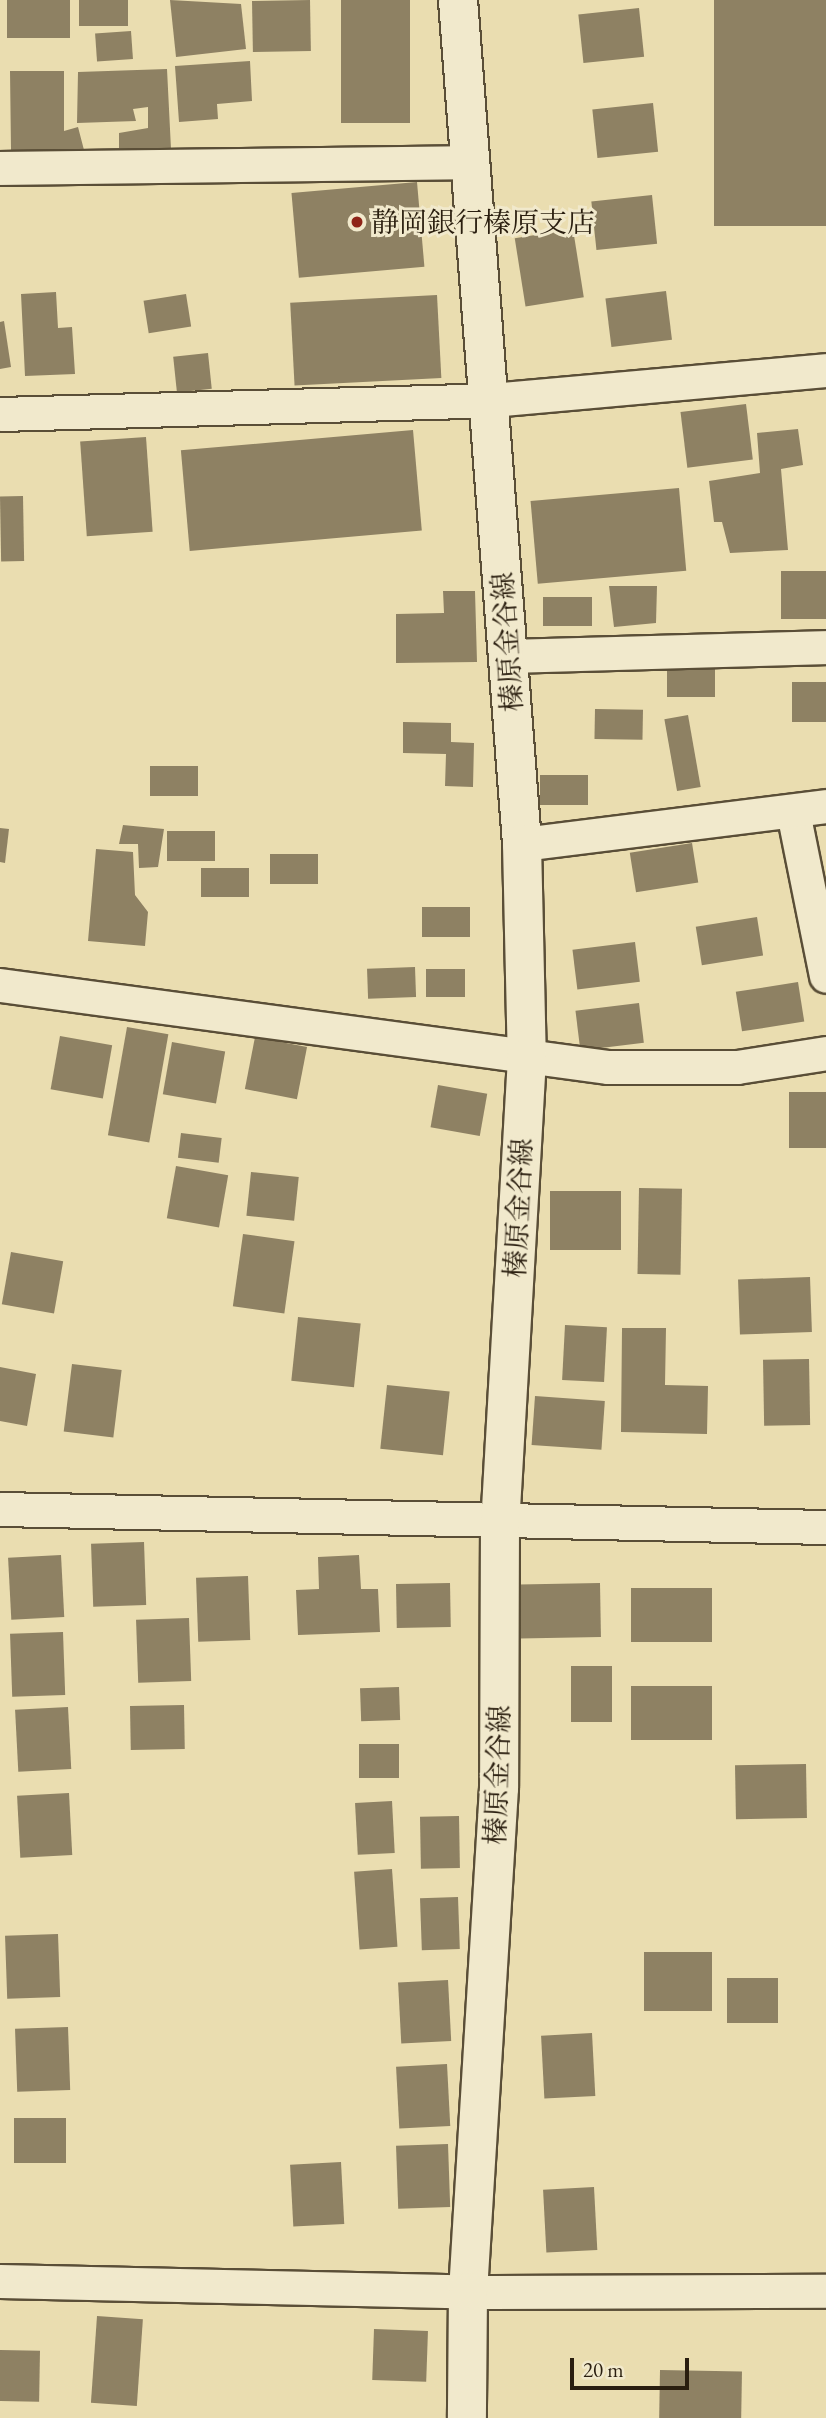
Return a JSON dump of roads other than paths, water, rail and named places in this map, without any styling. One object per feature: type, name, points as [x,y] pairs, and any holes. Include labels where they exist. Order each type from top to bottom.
[{"type":"main road","name":"榛原金谷線","points":[[458,0],[466,162],[491,400],[522,844],[527,1058],[500,1523],[499,1788],[468,2292],[467,2418]]},
{"type":"street","points":[[0,168],[466,162]]},
{"type":"street","points":[[0,414],[491,400],[826,370]]},
{"type":"street","points":[[507,656],[826,647]]},
{"type":"street","points":[[522,844],[826,806]]},
{"type":"street","points":[[793,812],[826,976]]},
{"type":"street","points":[[0,985],[608,1067],[737,1067],[826,1053]]},
{"type":"street","points":[[0,1509],[500,1523],[826,1527]]},
{"type":"street","points":[[0,2281],[468,2292],[826,2291]]},
{"type":"place","name":"静岡銀行榛原支店","points":[[357,222]]}]
